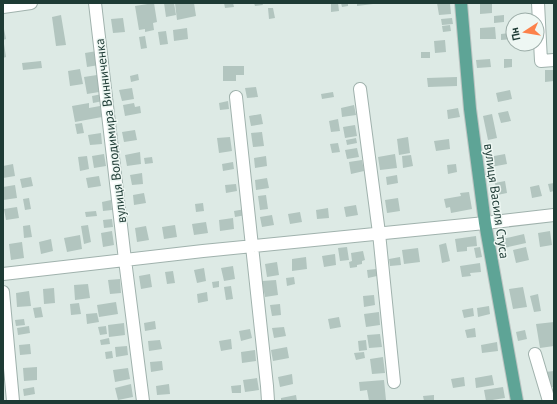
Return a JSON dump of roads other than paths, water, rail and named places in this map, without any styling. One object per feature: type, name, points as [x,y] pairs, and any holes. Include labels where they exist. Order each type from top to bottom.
[{"type":"main road","name":"вулиця Василя Стуса","points":[[461,3],[470,109],[486,223],[517,401]]},
{"type":"street","points":[[3,7],[31,3]]},
{"type":"street","name":"вулиця Володимира Винниченка","points":[[95,3],[143,401]]},
{"type":"street","points":[[538,3],[541,61],[554,60]]},
{"type":"street","points":[[360,89],[379,233],[394,382]]},
{"type":"street","points":[[236,97],[268,401]]},
{"type":"street","points":[[3,274],[252,246],[554,215]]},
{"type":"street","points":[[3,292],[13,401]]},
{"type":"street","points":[[536,354],[548,401]]}]
